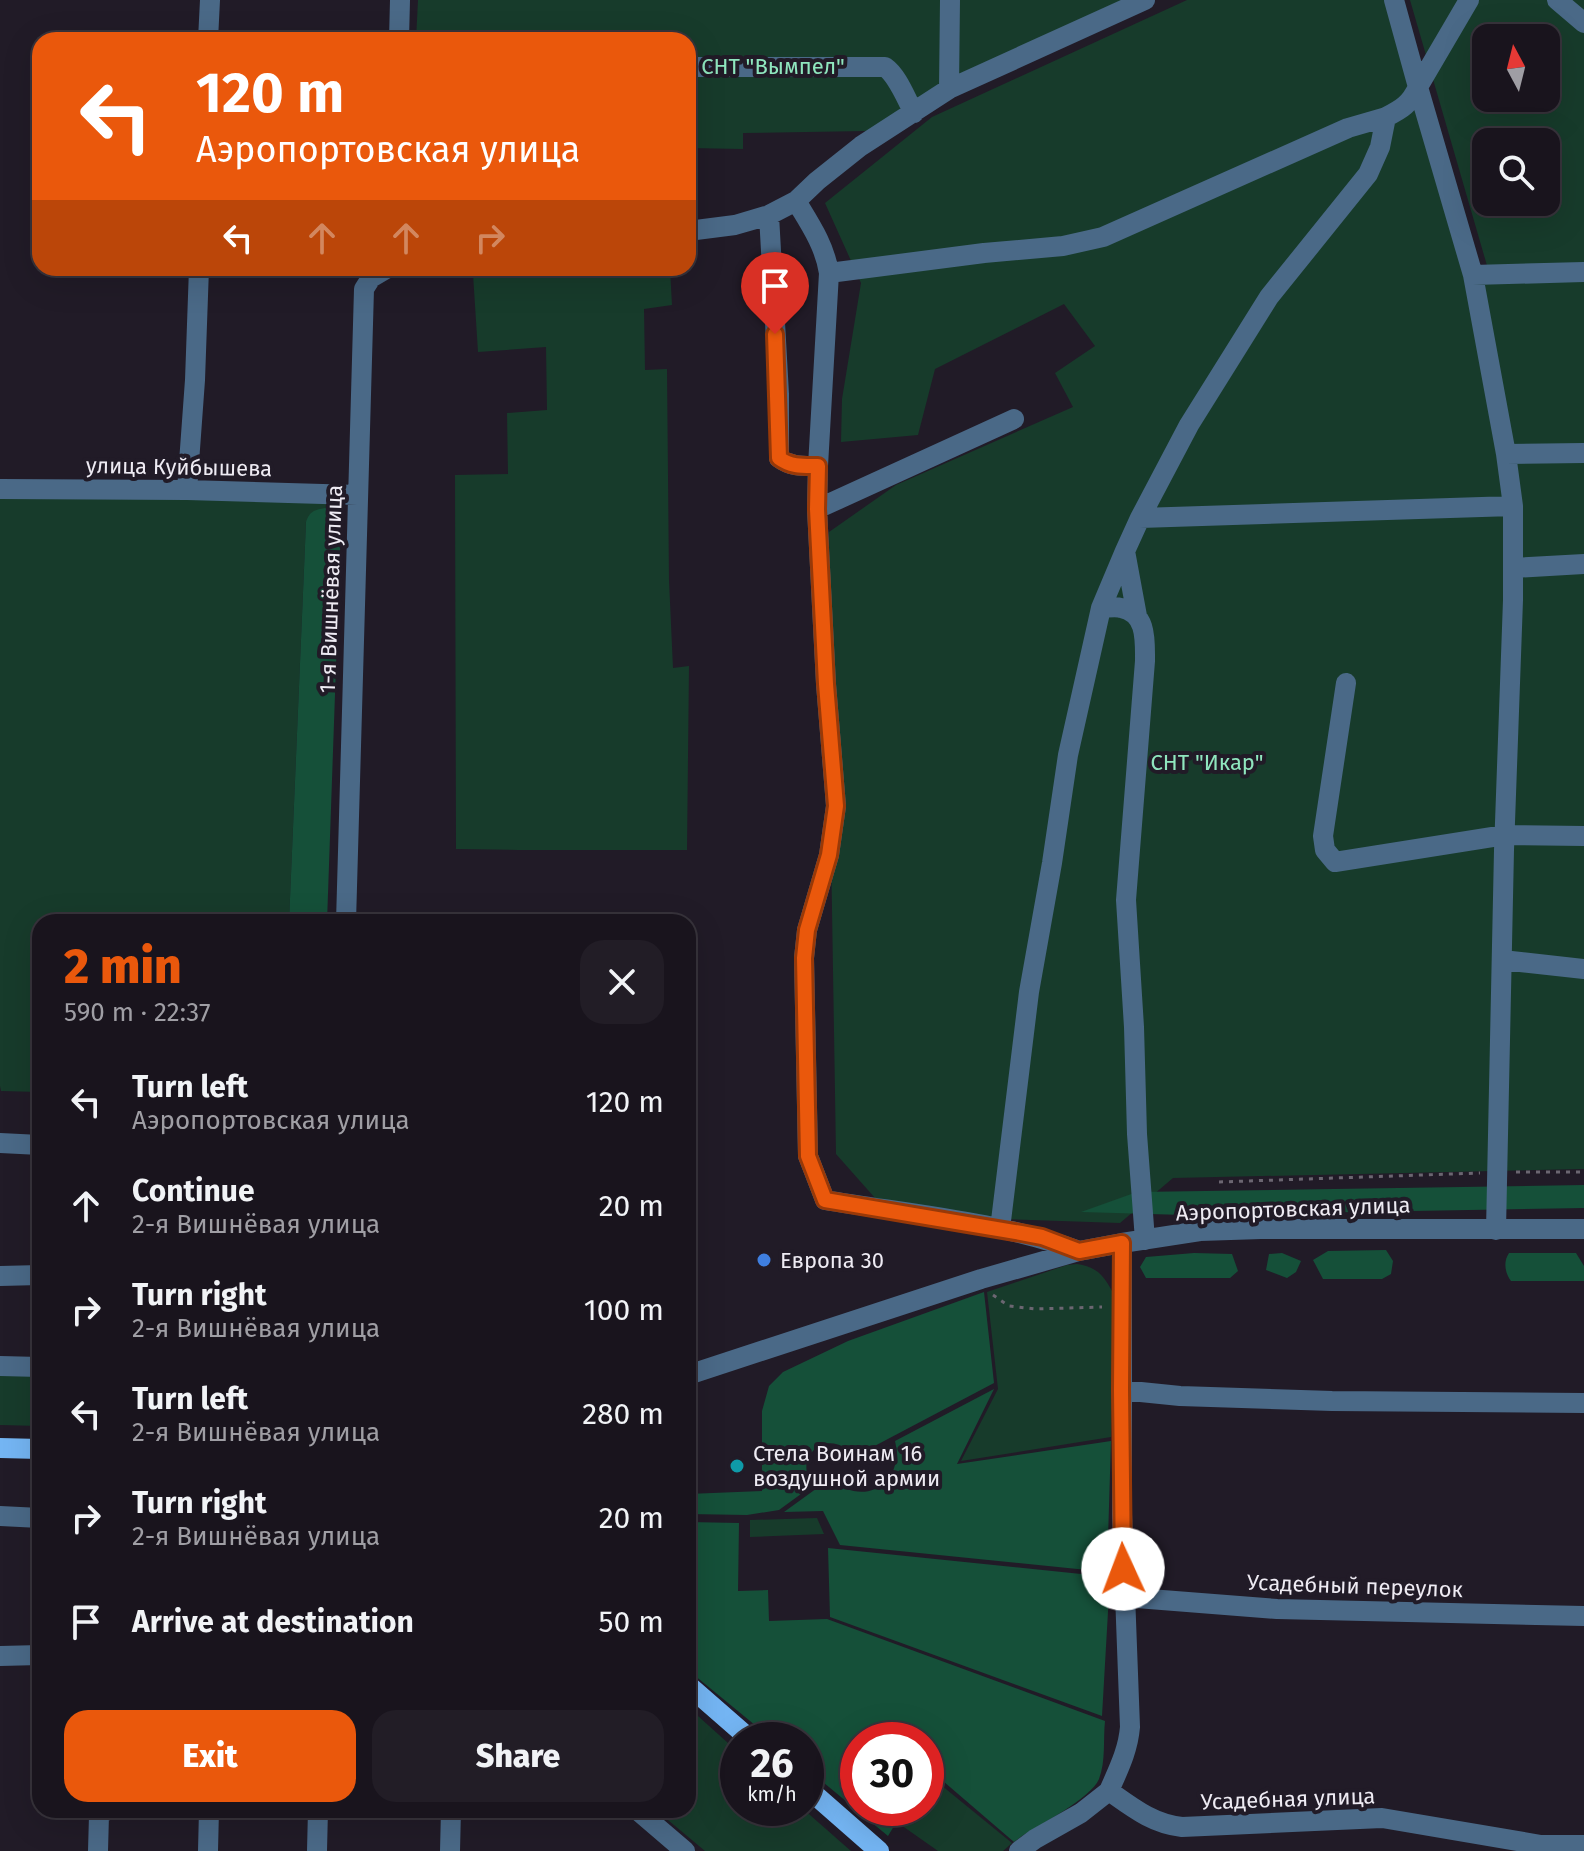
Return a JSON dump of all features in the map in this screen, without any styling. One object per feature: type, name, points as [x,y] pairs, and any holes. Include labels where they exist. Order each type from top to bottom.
[{"type":"main road","points":[[0,1448],[32,1449]]},
{"type":"main road","points":[[696,1692],[730,1722]]},
{"type":"main road","points":[[824,1803],[879,1851]]},
{"type":"street","points":[[208,32],[210,0]]},
{"type":"street","points":[[399,32],[400,0]]},
{"type":"street","points":[[949,89],[950,0]]},
{"type":"street","points":[[696,230],[735,225],[769,215],[796,201],[861,146],[949,89],[1145,0]]},
{"type":"street","points":[[1394,0],[1473,275],[1513,506],[1496,1230]]},
{"type":"street","points":[[829,273],[1063,246],[1103,237],[1348,128],[1386,117],[1411,102],[1469,0]]},
{"type":"street","points":[[1557,0],[1584,23]]},
{"type":"street","points":[[696,67],[885,67],[893,72],[914,113]]},
{"type":"street","points":[[1000,1229],[1029,992],[1068,755],[1101,608],[1140,518],[1189,425],[1269,297],[1368,174],[1380,147],[1386,117]]},
{"type":"street","points":[[796,201],[817,235],[829,273],[817,509],[836,806],[829,855],[807,930],[804,958],[808,1156],[825,1200],[1042,1237],[1079,1251]]},
{"type":"street","points":[[769,215],[779,394],[779,458],[795,466],[818,466]]},
{"type":"street","points":[[1473,275],[1584,272]]},
{"type":"street","points":[[187,490],[199,276]]},
{"type":"street","name":"1-я Вишнёвая улица","points":[[346,914],[364,289],[374,276]]},
{"type":"street","points":[[817,509],[1014,419]]},
{"type":"street","points":[[1506,454],[1584,453]]},
{"type":"street","name":"улица Куйбышева","points":[[0,489],[357,495]]},
{"type":"street","points":[[1140,518],[1513,506]]},
{"type":"street","points":[[1125,551],[1137,616],[1143,626],[1145,661],[1126,900],[1145,1240]]},
{"type":"street","points":[[1513,568],[1584,564]]},
{"type":"street","points":[[1101,608],[1121,608],[1137,616]]},
{"type":"street","points":[[1346,683],[1323,836],[1325,850],[1335,862],[1505,835],[1584,836]]},
{"type":"street","points":[[1502,960],[1584,969]]},
{"type":"street","points":[[0,1143],[32,1145]]},
{"type":"street","name":"Аэропортовская улица","points":[[696,1372],[981,1279],[1079,1251],[1122,1243],[1200,1231],[1584,1229]]},
{"type":"street","points":[[1019,1851],[1081,1813],[1109,1791],[1128,1744],[1121,1390],[1122,1243]]},
{"type":"street","points":[[0,1276],[32,1275]]},
{"type":"street","points":[[0,1366],[32,1367]]},
{"type":"street","points":[[1121,1390],[1180,1396],[1332,1401],[1584,1403]]},
{"type":"street","points":[[0,1516],[32,1518]]},
{"type":"street","name":"Усадебный переулок","points":[[1124,1597],[1277,1609],[1584,1616]]},
{"type":"street","points":[[0,1656],[32,1655]]},
{"type":"street","name":"Усадебная улица","points":[[1109,1791],[1164,1825],[1182,1827],[1382,1818],[1541,1845],[1584,1845]]},
{"type":"street","points":[[98,1851],[99,1818]]},
{"type":"street","points":[[208,1851],[209,1818]]},
{"type":"street","points":[[317,1851],[318,1818]]},
{"type":"street","points":[[450,1851],[451,1818]]},
{"type":"street","points":[[646,1818],[685,1851]]},
{"type":"path","points":[[1219,1182],[1496,1172],[1584,1172]]},
{"type":"path","points":[[981,1279],[990,1293],[1009,1306],[1035,1309],[1123,1306]]},
{"type":"green space","name":"СНТ \"Вымпел\"","points":[[418,0],[1123,0],[866,131],[743,133],[743,149],[696,148],[696,32],[416,32]]},
{"type":"green space","name":"СНТ \"Икар\"","points":[[1187,0],[1388,0],[1470,281],[1584,279],[1584,1169],[1173,1178],[1120,1223],[1002,1219],[875,1198],[836,1154],[829,532],[896,485],[1073,407],[1055,373],[1095,346],[1064,304],[935,369],[918,435],[841,442],[842,399],[861,283],[825,203],[932,117]]},
{"type":"green space","points":[[1410,0],[1584,0],[1584,267],[1488,269],[1473,216],[1560,216],[1560,128],[1472,128],[1472,214]]},
{"type":"green space","points":[[473,276],[670,276],[672,305],[644,309],[645,370],[667,369],[673,668],[689,666],[687,850],[456,849],[455,475],[508,474],[507,413],[547,410],[546,347],[478,352]]},
{"type":"green space","points":[[0,496],[342,500],[341,524],[336,512],[306,522],[289,914],[32,914],[32,1092],[1,1091]]},
{"type":"green space","points":[[325,508],[336,512],[341,524],[327,914],[289,914],[306,522],[313,512]]},
{"type":"green space","points":[[1584,1185],[1584,1208],[1184,1215],[1081,1212],[1137,1192]]},
{"type":"green space","points":[[1386,1250],[1393,1261],[1391,1274],[1382,1279],[1323,1279],[1313,1260],[1328,1251]]},
{"type":"green space","points":[[1282,1253],[1301,1261],[1296,1272],[1287,1278],[1266,1270],[1269,1254]]},
{"type":"green space","points":[[1509,1253],[1576,1253],[1584,1266],[1584,1281],[1511,1281],[1506,1267]]},
{"type":"green space","points":[[1232,1254],[1238,1271],[1230,1278],[1146,1278],[1140,1267],[1146,1257]]},
{"type":"green space","points":[[1077,1264],[1100,1274],[1114,1295],[1111,1437],[961,1461],[998,1389],[987,1292]]},
{"type":"green space","points":[[984,1292],[994,1383],[855,1459],[836,1444],[818,1447],[807,1463],[812,1486],[779,1510],[747,1515],[696,1514],[696,1494],[762,1491],[762,1411],[769,1386],[783,1372],[848,1341]]},
{"type":"green space","points":[[0,1373],[32,1374],[32,1426],[0,1425]]},
{"type":"green space","points":[[994,1389],[957,1464],[1111,1441],[1107,1572],[840,1545],[823,1511],[784,1512],[831,1478],[855,1491],[878,1487],[894,1469],[895,1441]]},
{"type":"green space","points":[[817,1518],[824,1534],[750,1537],[750,1520]]},
{"type":"green space","points":[[696,1522],[739,1523],[738,1591],[768,1590],[769,1621],[827,1619],[1105,1721],[1101,1772],[1094,1786],[1076,1802],[1014,1842],[944,1782],[944,1722],[840,1722],[840,1796],[824,1783],[824,1722],[751,1722],[696,1677]]},
{"type":"green space","points":[[828,1548],[1110,1577],[1102,1716],[830,1617]]},
{"type":"green space","points":[[698,1716],[720,1736],[720,1826],[823,1826],[851,1851],[705,1851],[666,1818],[696,1818]]},
{"type":"green space","points":[[944,1787],[1012,1843],[1003,1851],[938,1851],[902,1826],[944,1826]]},
{"type":"green space","points":[[876,1826],[894,1826],[888,1836]]},
{"type":"place","name":"Европа 30","points":[[764,1260]]},
{"type":"place","name":"Стела Воинам 16 воздушной армии","points":[[737,1466]]},
{"type":"route","points":[[775,334],[779,458],[795,466],[818,466],[817,509],[826,684],[836,806],[829,855],[807,930],[804,958],[808,1156],[825,1200],[1042,1237],[1079,1251],[1122,1243],[1123,1569]]}]
